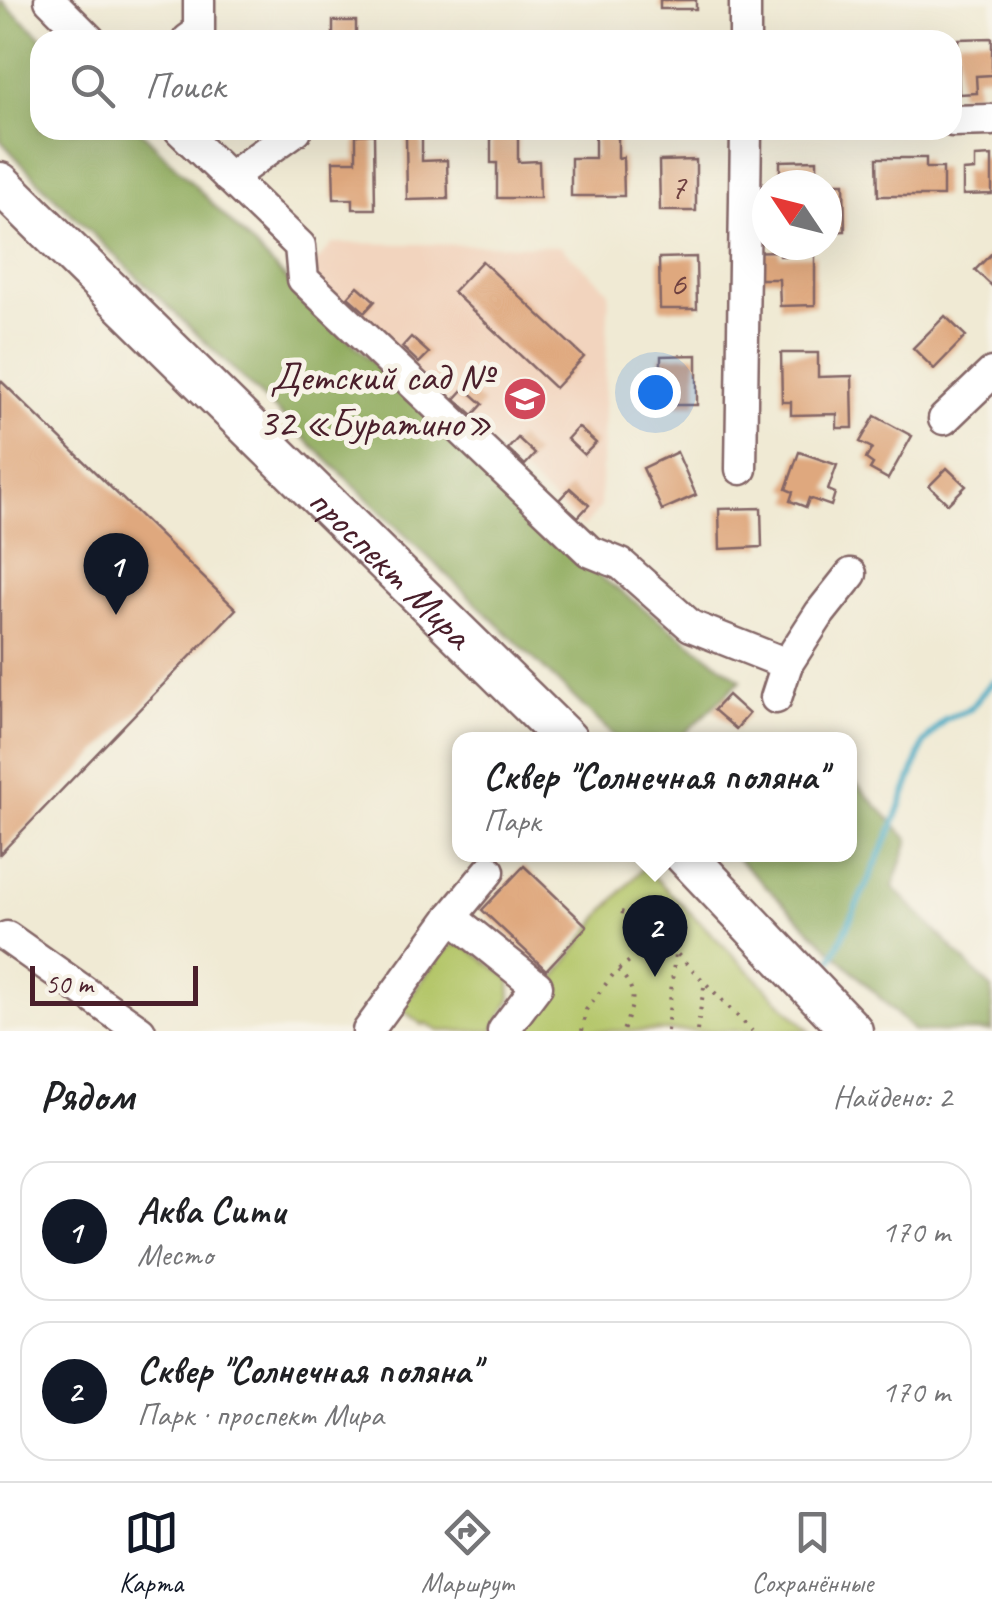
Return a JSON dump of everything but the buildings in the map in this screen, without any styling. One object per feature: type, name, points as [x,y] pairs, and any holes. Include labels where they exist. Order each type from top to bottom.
[{"type":"main road","name":"проспект Мира","points":[[0,183],[558,732]]},
{"type":"main road","points":[[691,862],[846,1027]]},
{"type":"street","points":[[50,0],[80,30]]},
{"type":"street","points":[[199,0],[199,30]]},
{"type":"street","points":[[745,0],[745,30]]},
{"type":"street","points":[[962,120],[992,120]]},
{"type":"street","points":[[190,140],[300,246],[303,279],[588,551],[622,564],[690,626],[787,664]]},
{"type":"street","points":[[229,178],[282,140]]},
{"type":"street","points":[[741,468],[746,140]]},
{"type":"street","points":[[944,420],[992,373]]},
{"type":"street","points":[[776,698],[787,664],[820,613],[852,574]]},
{"type":"street","points":[[368,1031],[489,871]]},
{"type":"street","points":[[451,918],[537,986],[502,1031]]},
{"type":"street","points":[[7,937],[140,1031]]},
{"type":"path","points":[[620,912],[641,917],[752,1031]]},
{"type":"path","points":[[582,1031],[586,1010],[618,970],[644,950],[652,927]]},
{"type":"path","points":[[667,1031],[675,953]]},
{"type":"path","points":[[618,970],[634,994],[623,1031]]},
{"type":"path","points":[[697,1031],[705,982]]},
{"type":"shaded area","name":"Детский сад № 32 «Буратино»","points":[[333,243],[560,246],[609,291],[600,508],[583,528],[307,273]]},
{"type":"green space","points":[[0,0],[34,30],[30,30],[30,140],[150,140],[296,289],[594,572],[741,680],[686,732],[610,732],[45,188],[0,140]]},
{"type":"green space","points":[[857,784],[909,840],[893,887],[992,989],[992,1031],[914,1031],[741,862],[857,862]]},
{"type":"green space","points":[[644,867],[810,1031],[516,1031],[604,911]]},
{"type":"green space","points":[[453,944],[465,946],[510,979],[511,998],[493,1031],[439,1031],[401,1009]]},
{"type":"waterway","points":[[832,959],[891,831],[924,743],[945,719],[970,709],[992,682]]},
{"type":"place","name":"Детский сад № 32 «Буратино»","points":[[525,399]]},
{"type":"place","name":"Аква Сити","points":[[116,615]]},
{"type":"place","name":"Сквер \"Солнечная поляна\"","points":[[655,977]]}]
